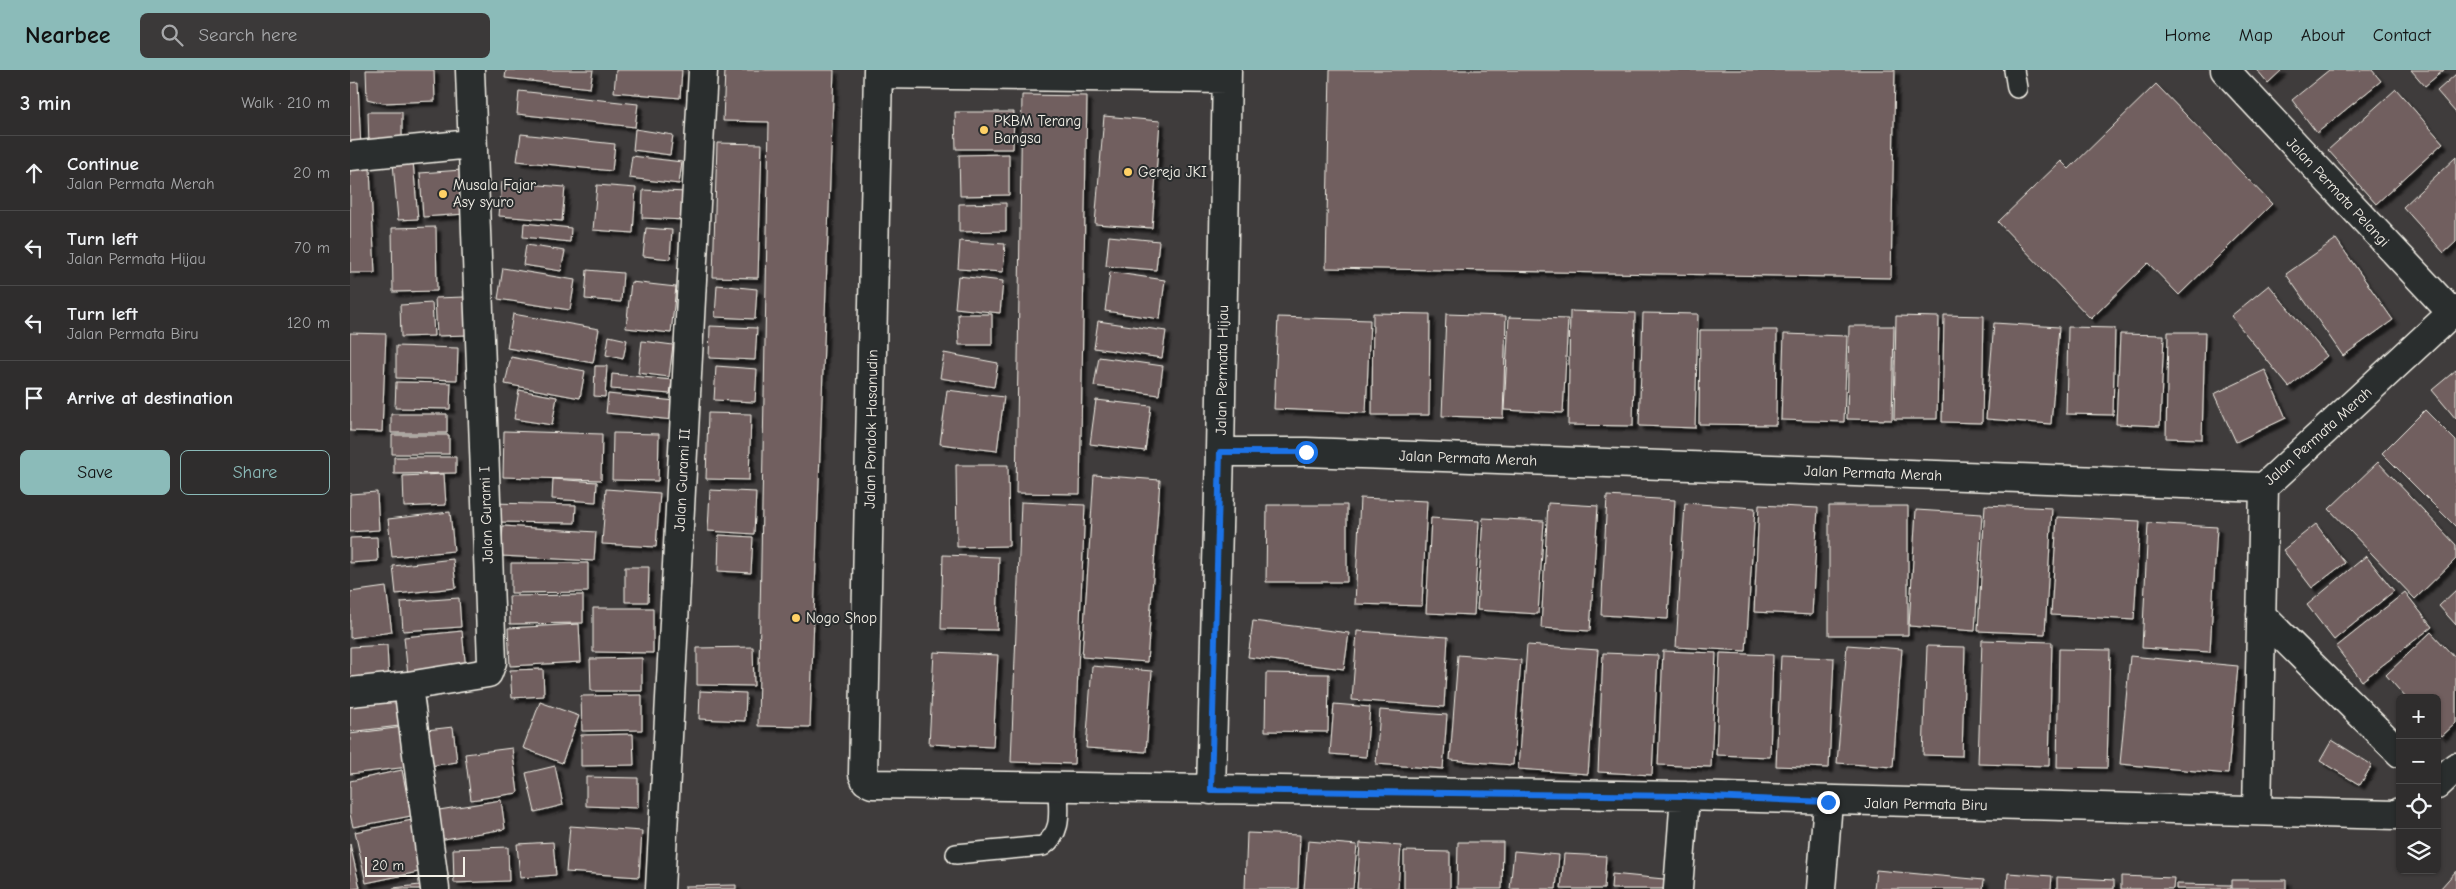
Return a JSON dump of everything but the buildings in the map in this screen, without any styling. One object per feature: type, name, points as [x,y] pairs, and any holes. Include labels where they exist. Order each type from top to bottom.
[{"type":"street","name":"Jalan Gurami I","points":[[408,686],[488,673],[492,662],[471,144],[470,70]]},
{"type":"street","name":"Jalan Gurami II","points":[[660,889],[703,70]]},
{"type":"street","name":"Jalan Permata Pelangi","points":[[2225,70],[2454,311]]},
{"type":"street","points":[[878,72],[1227,74]]},
{"type":"street","name":"Jalan Pondok Hasanudin","points":[[872,784],[866,781],[863,774],[878,72]]},
{"type":"street","name":"Jalan Permata Hijau","points":[[1211,790],[1227,74]]},
{"type":"street","points":[[350,156],[471,144]]},
{"type":"street","name":"Jalan Permata Merah","points":[[1220,452],[1306,452],[2264,487],[2454,311]]},
{"type":"street","points":[[2257,811],[2264,487]]},
{"type":"street","points":[[2261,615],[2396,749]]},
{"type":"street","points":[[350,692],[408,686],[435,889]]},
{"type":"street","points":[[2438,784],[2456,767]]},
{"type":"street","name":"Jalan Permata Biru","points":[[872,784],[1685,796],[1828,802],[2396,815]]},
{"type":"street","points":[[1678,889],[1685,796]]},
{"type":"street","points":[[1821,889],[1828,802]]},
{"type":"lane","points":[[956,854],[1043,846],[1053,839],[1058,830],[1058,787]]},
{"type":"place","name":"PKBM Terang Bangsa","points":[[984,130]]},
{"type":"place","name":"Gereja JKI","points":[[1128,172]]},
{"type":"place","name":"Musala Fajar Asy syuro","points":[[443,194]]},
{"type":"place","name":"Nogo Shop","points":[[796,618]]},
{"type":"route","points":[[1306,452],[1220,452],[1211,790],[1256,789],[1685,796],[1828,802]]}]
